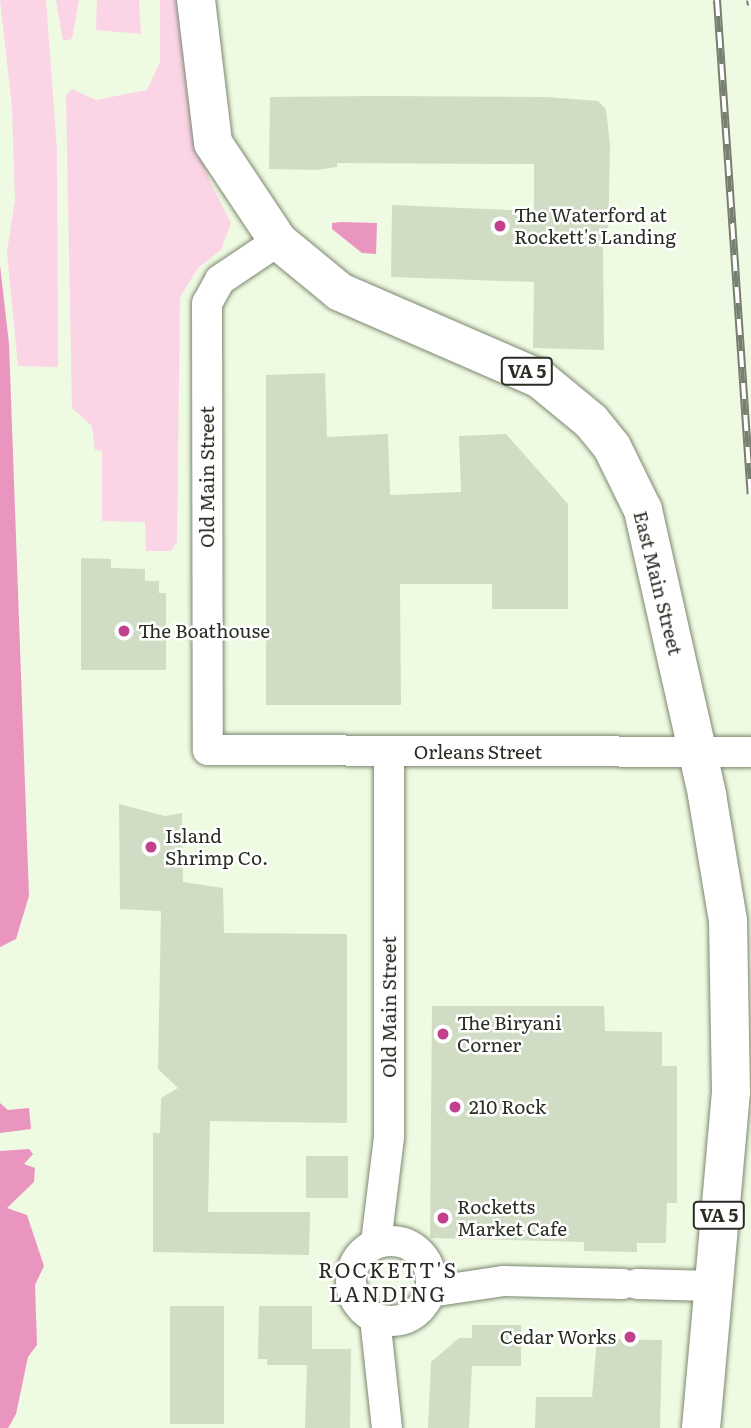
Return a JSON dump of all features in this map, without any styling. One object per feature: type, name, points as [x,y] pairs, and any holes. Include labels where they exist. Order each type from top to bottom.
[{"type":"main road","name":"East Main Street","points":[[196,0],[208,119],[213,143],[229,159],[238,185],[278,241],[340,292],[506,360],[540,379],[591,421],[611,447],[643,510],[696,752],[729,920],[731,1092],[712,1286]]},
{"type":"main road","name":"East Main Street","points":[[219,0],[235,139],[229,159]]},
{"type":"main road","name":"VA 5","points":[[701,1428],[712,1286]]},
{"type":"street","name":"Old Main Street","points":[[206,748],[207,303],[220,280],[278,241]]},
{"type":"street","name":"Orleans Street","points":[[206,748],[389,752],[751,752]]},
{"type":"street","name":"Old Main Street","points":[[387,1428],[385,1380],[388,1319],[357,1303],[351,1280],[358,1258],[389,1243],[389,752]]},
{"type":"street","points":[[389,1243],[429,1279],[712,1286]]},
{"type":"street","points":[[388,1319],[415,1314],[429,1279]]},
{"type":"shaded area","points":[[0,0],[46,0],[57,151],[58,367],[18,366],[7,252],[15,200],[12,107]]},
{"type":"shaded area","points":[[56,0],[79,0],[72,39],[63,41]]},
{"type":"shaded area","points":[[97,0],[139,0],[141,34],[96,30]]},
{"type":"shaded area","points":[[160,0],[179,0],[192,123],[209,179],[231,223],[221,250],[198,268],[180,297],[177,542],[171,551],[146,551],[145,522],[102,521],[102,451],[95,450],[92,426],[72,408],[66,95],[72,89],[96,100],[147,90],[160,62]]},
{"type":"shaded area","points":[[332,223],[377,223],[376,254],[362,253],[332,229]]},
{"type":"shaded area","points":[[0,265],[9,344],[29,896],[16,939],[0,947]]},
{"type":"shaded area","points":[[0,1103],[8,1110],[29,1108],[31,1129],[0,1133]]},
{"type":"shaded area","points":[[29,1149],[33,1154],[24,1164],[35,1168],[34,1182],[7,1208],[27,1215],[44,1266],[35,1285],[37,1345],[28,1357],[16,1414],[8,1428],[0,1428],[0,1151]]},
{"type":"building","name":"The Waterford at Rockett's Landing","points":[[270,97],[547,97],[598,101],[606,109],[610,146],[608,241],[603,240],[604,350],[533,348],[534,282],[391,277],[392,205],[534,211],[534,164],[337,163],[337,167],[316,170],[269,169]]},
{"type":"building","points":[[325,373],[327,437],[388,434],[390,495],[461,492],[459,436],[506,434],[568,504],[568,609],[492,609],[492,584],[400,584],[401,705],[266,705],[266,375]]},
{"type":"building","name":"The Boathouse","points":[[81,558],[111,559],[111,568],[145,569],[145,581],[159,581],[159,593],[166,593],[166,670],[81,670]]},
{"type":"building","points":[[119,804],[165,816],[182,813],[183,882],[223,888],[224,933],[347,934],[347,1123],[210,1121],[208,1212],[310,1212],[309,1255],[153,1252],[153,1133],[160,1133],[161,1098],[178,1088],[158,1069],[161,911],[120,909]]},
{"type":"building","points":[[432,1006],[604,1006],[605,1031],[662,1032],[662,1066],[677,1066],[677,1203],[667,1203],[666,1243],[637,1243],[637,1252],[584,1251],[584,1242],[430,1238]]},
{"type":"building","points":[[306,1156],[348,1156],[348,1198],[306,1198]]},
{"type":"building","points":[[170,1306],[224,1306],[224,1424],[170,1424]]},
{"type":"building","points":[[259,1306],[312,1306],[312,1349],[351,1349],[350,1428],[305,1428],[307,1365],[267,1365],[267,1359],[258,1359]]},
{"type":"building","points":[[472,1325],[521,1325],[521,1366],[472,1366],[469,1428],[428,1428],[431,1362],[459,1338],[472,1338]]},
{"type":"building","name":"Cedar Works","points":[[597,1339],[662,1340],[660,1428],[535,1428],[536,1397],[592,1397]]},
{"type":"railway","points":[[717,0],[751,494]]},
{"type":"railway","points":[[750,0],[751,5]]},
{"type":"place","name":"The Waterford at Rockett's Landing","points":[[500,226]]},
{"type":"place","name":"The Boathouse","points":[[124,631]]},
{"type":"place","name":"Island Shrimp Co.","points":[[151,847]]},
{"type":"place","name":"The Biryani Corner","points":[[443,1034]]},
{"type":"place","name":"210 Rock","points":[[455,1107]]},
{"type":"place","name":"Rocketts Market Cafe","points":[[443,1218]]},
{"type":"place","name":"Cedar Works","points":[[630,1337]]},
{"type":"district","name":"ROCKETT'S LANDING","points":[[388,1281]]}]
